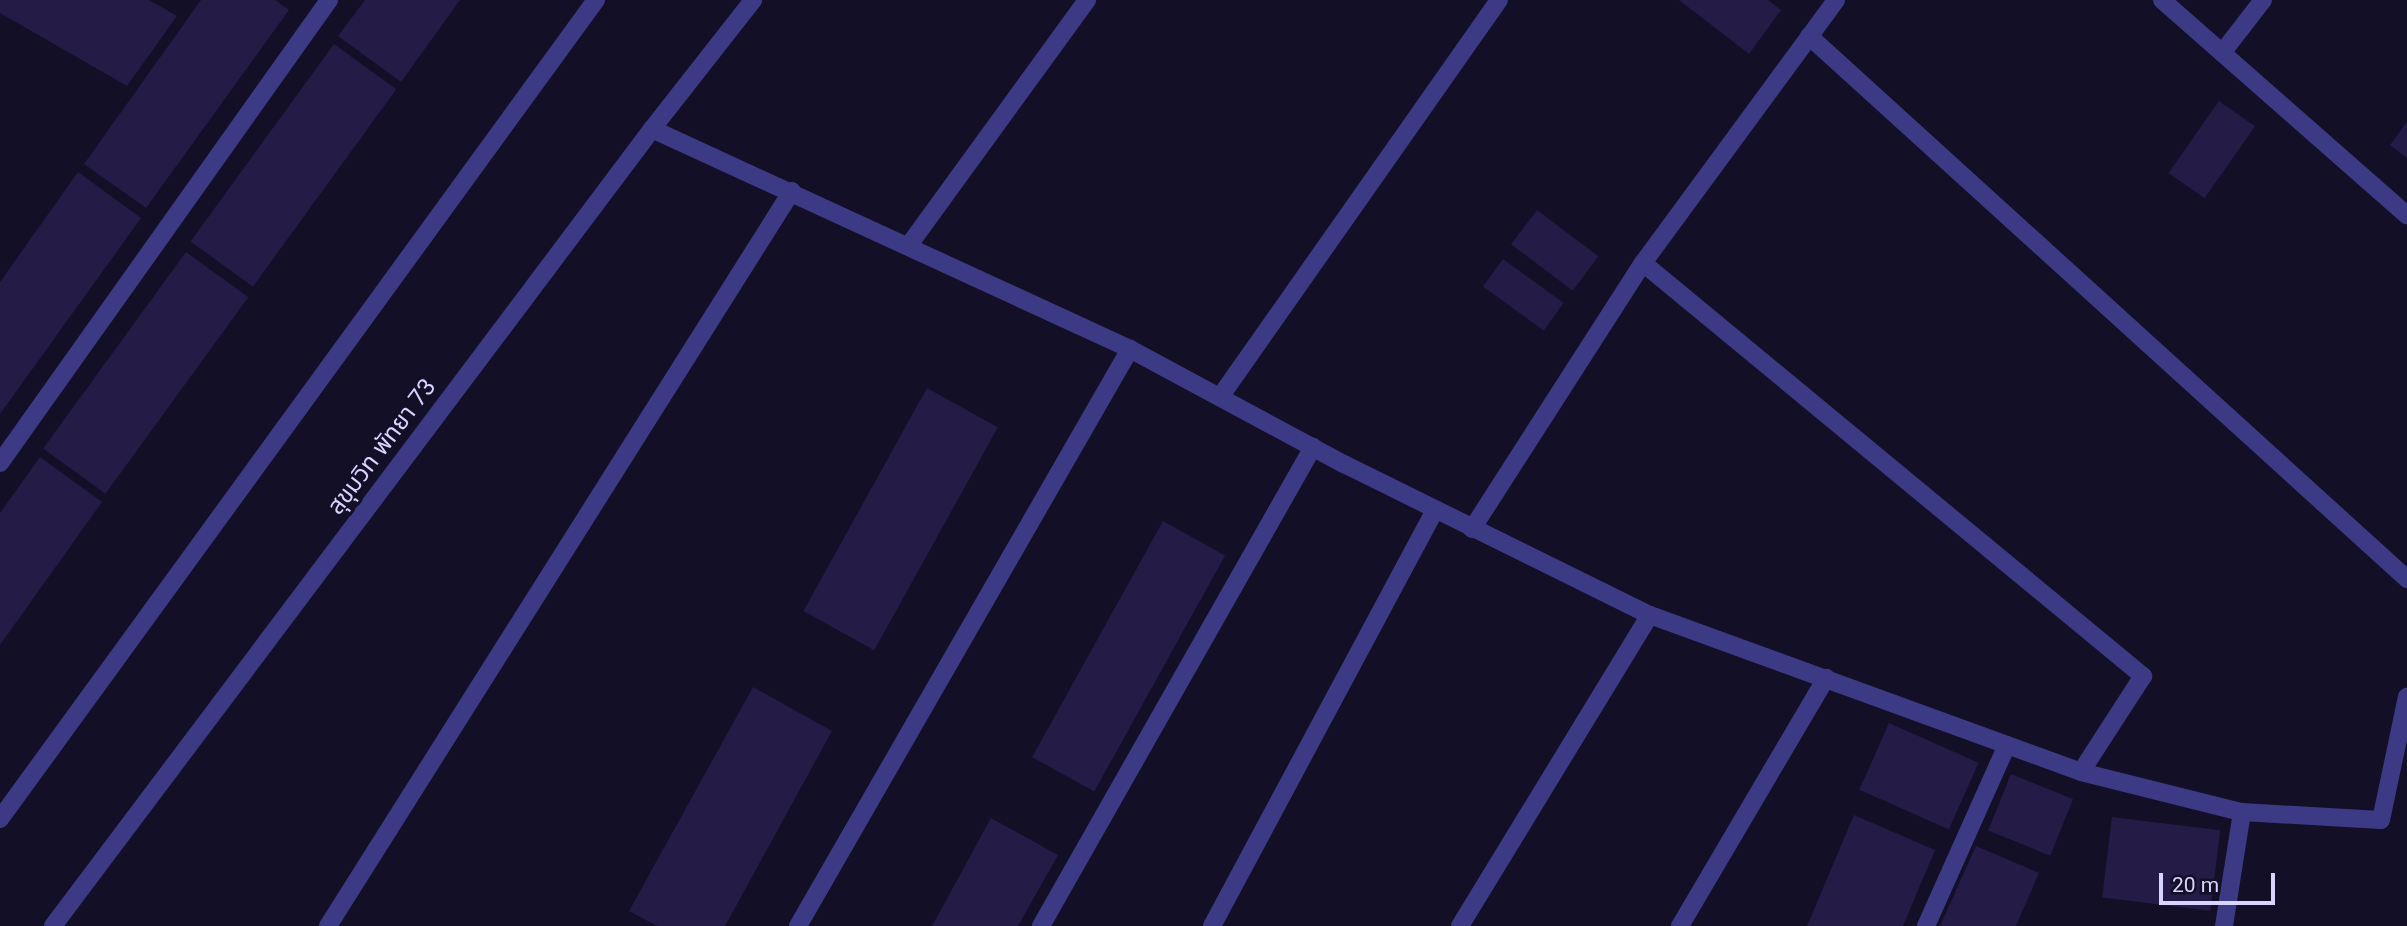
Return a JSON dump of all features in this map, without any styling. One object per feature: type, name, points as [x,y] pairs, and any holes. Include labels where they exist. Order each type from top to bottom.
[{"type":"street","points":[[0,463],[329,0]]},
{"type":"street","points":[[0,818],[596,0]]},
{"type":"street","name":"สุขุมวิท พัทยา 73","points":[[53,926],[652,130],[753,0]]},
{"type":"street","points":[[909,245],[1087,0]]},
{"type":"street","points":[[1220,397],[1499,0]]},
{"type":"street","points":[[1472,529],[1643,263],[1836,0]]},
{"type":"street","points":[[2162,0],[2407,215]]},
{"type":"street","points":[[2222,52],[2263,0]]},
{"type":"street","points":[[1809,36],[2407,579]]},
{"type":"street","points":[[652,130],[792,191],[1130,349],[1472,529],[1650,615],[2081,772],[2242,812],[2381,820],[2407,697]]},
{"type":"street","points":[[328,926],[792,191]]},
{"type":"street","points":[[1643,263],[2143,676],[2081,772]]},
{"type":"street","points":[[798,926],[1130,349]]},
{"type":"street","points":[[1041,926],[1313,447]]},
{"type":"street","points":[[1212,926],[1435,510]]},
{"type":"street","points":[[1460,926],[1650,615]]},
{"type":"street","points":[[1680,926],[1826,678]]},
{"type":"street","points":[[1926,926],[2007,745]]},
{"type":"street","points":[[2224,926],[2242,812]]},
{"type":"building","points":[[0,0],[149,0],[177,16],[127,86],[0,13]]},
{"type":"building","points":[[201,0],[275,0],[289,10],[146,208],[84,164]]},
{"type":"building","points":[[365,0],[460,0],[401,82],[338,36]]},
{"type":"building","points":[[1679,0],[1768,0],[1781,10],[1749,54]]},
{"type":"building","points":[[334,44],[396,89],[253,287],[191,241]]},
{"type":"building","points":[[2219,101],[2255,126],[2205,198],[2169,173]]},
{"type":"building","points":[[2407,122],[2407,158],[2390,145]]},
{"type":"building","points":[[78,172],[141,218],[0,414],[0,282]]},
{"type":"building","points":[[1537,210],[1598,256],[1573,291],[1511,244]]},
{"type":"building","points":[[186,252],[248,297],[105,494],[43,449]]},
{"type":"building","points":[[1503,259],[1564,303],[1544,331],[1483,287]]},
{"type":"building","points":[[927,388],[998,427],[874,650],[803,611]]},
{"type":"building","points":[[40,457],[102,502],[0,645],[0,513]]},
{"type":"building","points":[[1163,521],[1225,555],[1094,792],[1032,757]]},
{"type":"building","points":[[753,687],[832,731],[725,926],[657,926],[629,911]]},
{"type":"building","points":[[1889,723],[1979,763],[1949,830],[1859,790]]},
{"type":"building","points":[[2011,774],[2073,799],[2050,856],[1988,831]]},
{"type":"building","points":[[1854,815],[1935,850],[1903,926],[1807,926]]},
{"type":"building","points":[[2112,817],[2220,830],[2210,911],[2102,897]]},
{"type":"building","points":[[991,818],[1058,855],[1018,926],[932,926]]},
{"type":"building","points":[[1976,846],[2039,873],[2016,926],[1940,926]]}]
